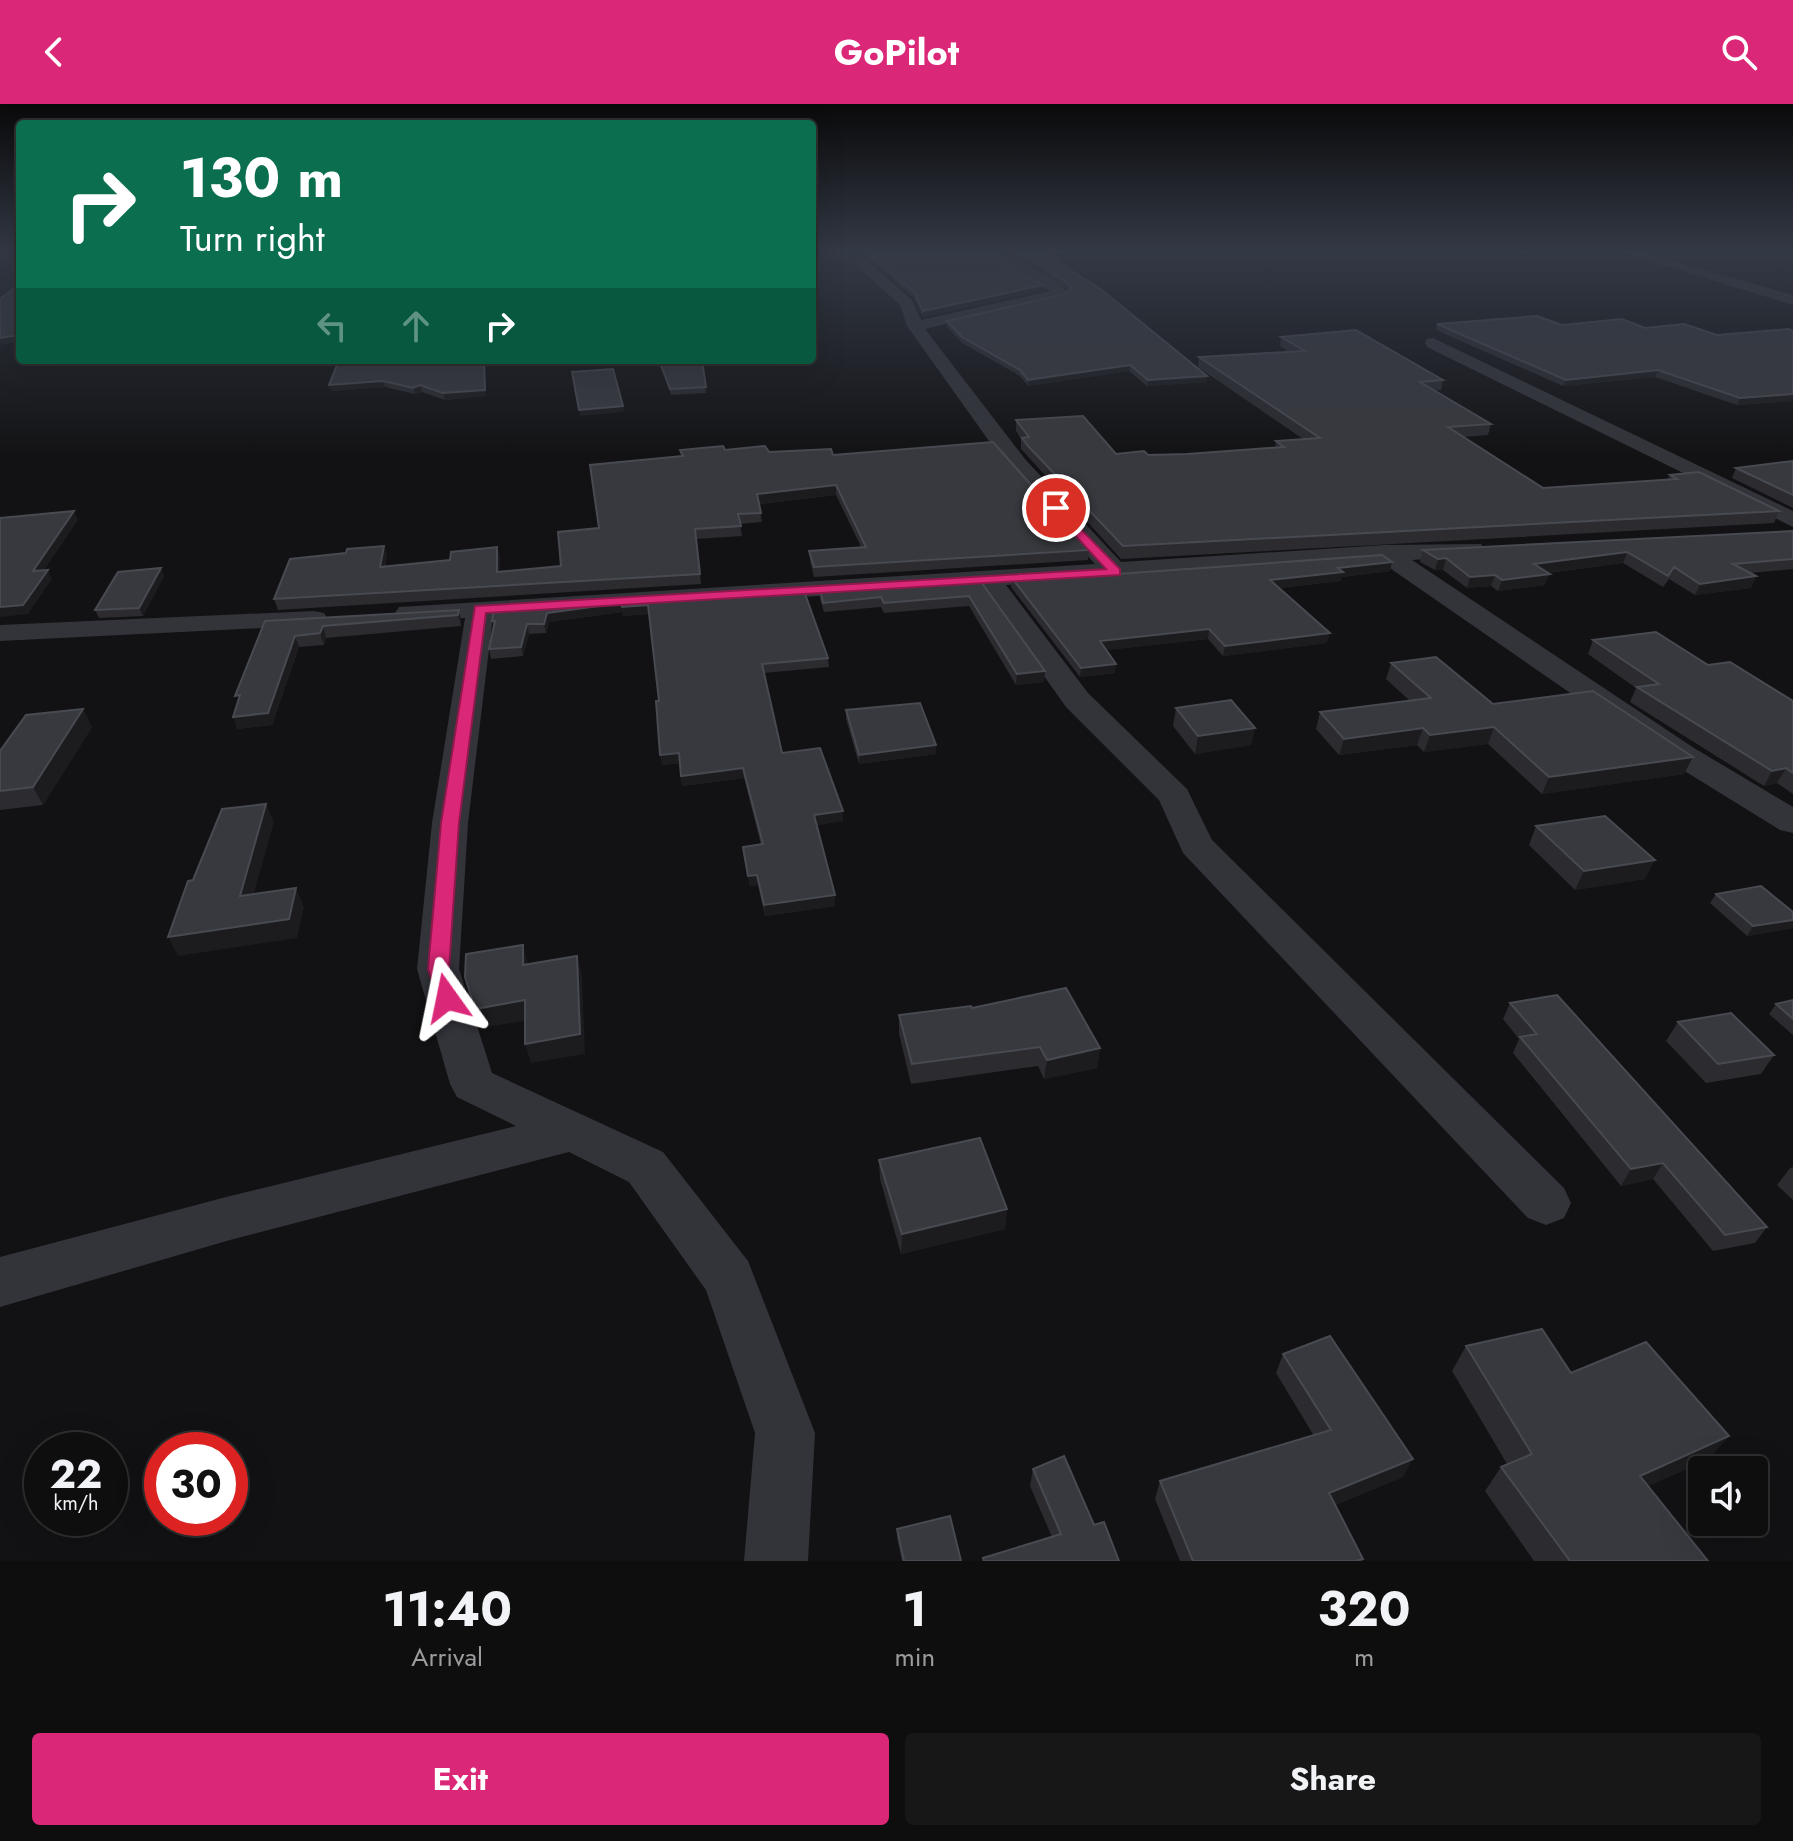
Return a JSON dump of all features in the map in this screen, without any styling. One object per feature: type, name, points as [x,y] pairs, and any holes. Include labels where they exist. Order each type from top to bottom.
[{"type":"street","points":[[913,321],[1017,464],[1116,572]]},
{"type":"street","points":[[915,326],[937,321]]},
{"type":"street","points":[[1433,343],[1793,520]]},
{"type":"street","points":[[1765,533],[1793,532]]},
{"type":"street","points":[[386,615],[1490,548]]},
{"type":"street","points":[[1385,553],[1682,755],[1793,822]]},
{"type":"street","points":[[988,579],[1077,700],[1175,796],[1196,845],[1546,1203]]},
{"type":"street","points":[[480,609],[450,823],[438,969],[473,1084],[646,1167],[729,1278],[785,1433],[776,1561]]},
{"type":"street","points":[[0,633],[339,617]]},
{"type":"street","points":[[0,1282],[230,1218],[572,1132]]},
{"type":"building","points":[[0,321],[16,321],[16,336],[0,338]]},
{"type":"building","points":[[947,321],[1140,321],[1207,376],[1148,380],[1130,365],[1028,380],[1020,370],[962,337]]},
{"type":"building","points":[[1551,321],[1562,325],[1627,321],[1645,328],[1684,324],[1717,335],[1789,329],[1793,331],[1793,394],[1740,398],[1658,370],[1566,380],[1437,324]]},
{"type":"building","points":[[1356,330],[1443,380],[1420,382],[1491,424],[1448,427],[1543,488],[1677,479],[1670,475],[1699,472],[1779,511],[1123,546],[1028,446],[1022,438],[1029,437],[1016,420],[1083,416],[1116,454],[1144,451],[1148,455],[1187,454],[1284,447],[1276,441],[1320,438],[1199,357],[1305,351],[1281,337]]},
{"type":"building","points":[[337,364],[484,364],[485,390],[443,393],[420,385],[413,388],[383,381],[329,385]]},
{"type":"building","points":[[661,364],[703,364],[706,387],[670,389]]},
{"type":"building","points":[[613,369],[623,406],[579,410],[572,372]]},
{"type":"building","points":[[993,442],[1089,550],[814,567],[809,551],[866,547],[836,485],[757,494],[761,513],[738,514],[741,526],[695,529],[700,574],[274,599],[290,559],[346,553],[347,549],[384,546],[380,567],[450,560],[451,552],[497,547],[497,572],[561,566],[558,532],[599,528],[590,465],[683,456],[680,450],[723,446],[725,450],[765,446],[769,452],[831,449],[833,455]]},
{"type":"building","points":[[1793,461],[1793,495],[1736,468]]},
{"type":"building","points":[[74,511],[33,571],[48,570],[23,605],[0,607],[0,518]]},
{"type":"building","points":[[1793,531],[1793,559],[1733,564],[1756,576],[1700,584],[1674,567],[1668,576],[1627,552],[1534,564],[1550,574],[1502,580],[1495,575],[1470,577],[1446,558],[1438,559],[1423,550]]},
{"type":"building","points":[[1382,555],[1392,562],[1338,568],[1343,572],[1270,580],[1330,633],[1225,646],[1209,629],[1100,641],[1116,664],[1081,668],[1012,578],[1117,574]]},
{"type":"building","points":[[161,568],[139,608],[95,610],[118,572]]},
{"type":"building","points":[[979,579],[1045,671],[1017,674],[969,596],[884,603],[881,597],[823,603],[820,589]]},
{"type":"building","points":[[804,591],[828,658],[762,664],[782,753],[820,748],[843,811],[814,815],[835,895],[764,905],[757,875],[748,876],[743,847],[763,844],[743,768],[681,776],[679,753],[660,755],[656,701],[659,701],[648,605],[622,607],[621,603],[547,613],[544,624],[527,624],[521,647],[489,649],[494,610]]},
{"type":"building","points":[[459,610],[458,615],[323,626],[320,633],[295,636],[268,713],[233,717],[240,695],[235,696],[265,621]]},
{"type":"building","points":[[1656,632],[1708,665],[1730,662],[1793,701],[1793,773],[1786,768],[1772,771],[1637,687],[1659,684],[1593,640]]},
{"type":"building","points":[[1436,657],[1493,704],[1593,691],[1693,757],[1549,777],[1494,727],[1430,735],[1423,728],[1344,739],[1320,712],[1431,698],[1391,663]]},
{"type":"building","points":[[1231,700],[1255,728],[1198,736],[1176,708]]},
{"type":"building","points":[[920,703],[936,745],[859,755],[846,710]]},
{"type":"building","points":[[83,709],[33,787],[0,791],[0,751],[26,715]]},
{"type":"building","points":[[266,804],[240,896],[296,888],[289,919],[168,937],[188,881],[193,880],[222,809]]},
{"type":"building","points":[[1605,816],[1655,860],[1584,871],[1536,826]]},
{"type":"building","points":[[1761,886],[1793,912],[1793,920],[1753,926],[1716,894]]},
{"type":"building","points":[[523,945],[523,965],[577,956],[580,1034],[525,1044],[525,1000],[475,1009],[465,977],[466,954]]},
{"type":"building","points":[[1066,988],[1100,1048],[1047,1060],[1040,1047],[912,1064],[899,1015],[972,1008]]},
{"type":"building","points":[[1557,995],[1767,1227],[1725,1235],[1663,1163],[1631,1169],[1520,1037],[1537,1034],[1510,1003]]},
{"type":"building","points":[[1793,1000],[1793,1019],[1776,1004]]},
{"type":"building","points":[[1731,1013],[1774,1055],[1718,1064],[1678,1022]]},
{"type":"building","points":[[980,1138],[1007,1209],[902,1234],[879,1160]]},
{"type":"building","points":[[1542,1329],[1571,1373],[1646,1342],[1729,1436],[1640,1476],[1708,1561],[1570,1561],[1501,1467],[1532,1454],[1466,1346]]},
{"type":"building","points":[[1330,1336],[1413,1459],[1329,1493],[1363,1559],[1193,1561],[1160,1481],[1331,1430],[1283,1354]]},
{"type":"building","points":[[1064,1456],[1094,1525],[1104,1522],[1119,1561],[984,1561],[983,1558],[1061,1534],[1033,1469]]},
{"type":"building","points":[[950,1516],[961,1561],[904,1561],[897,1529]]},
{"type":"route","points":[[447,998],[438,969],[450,823],[480,609],[1116,572],[1056,508]]}]
